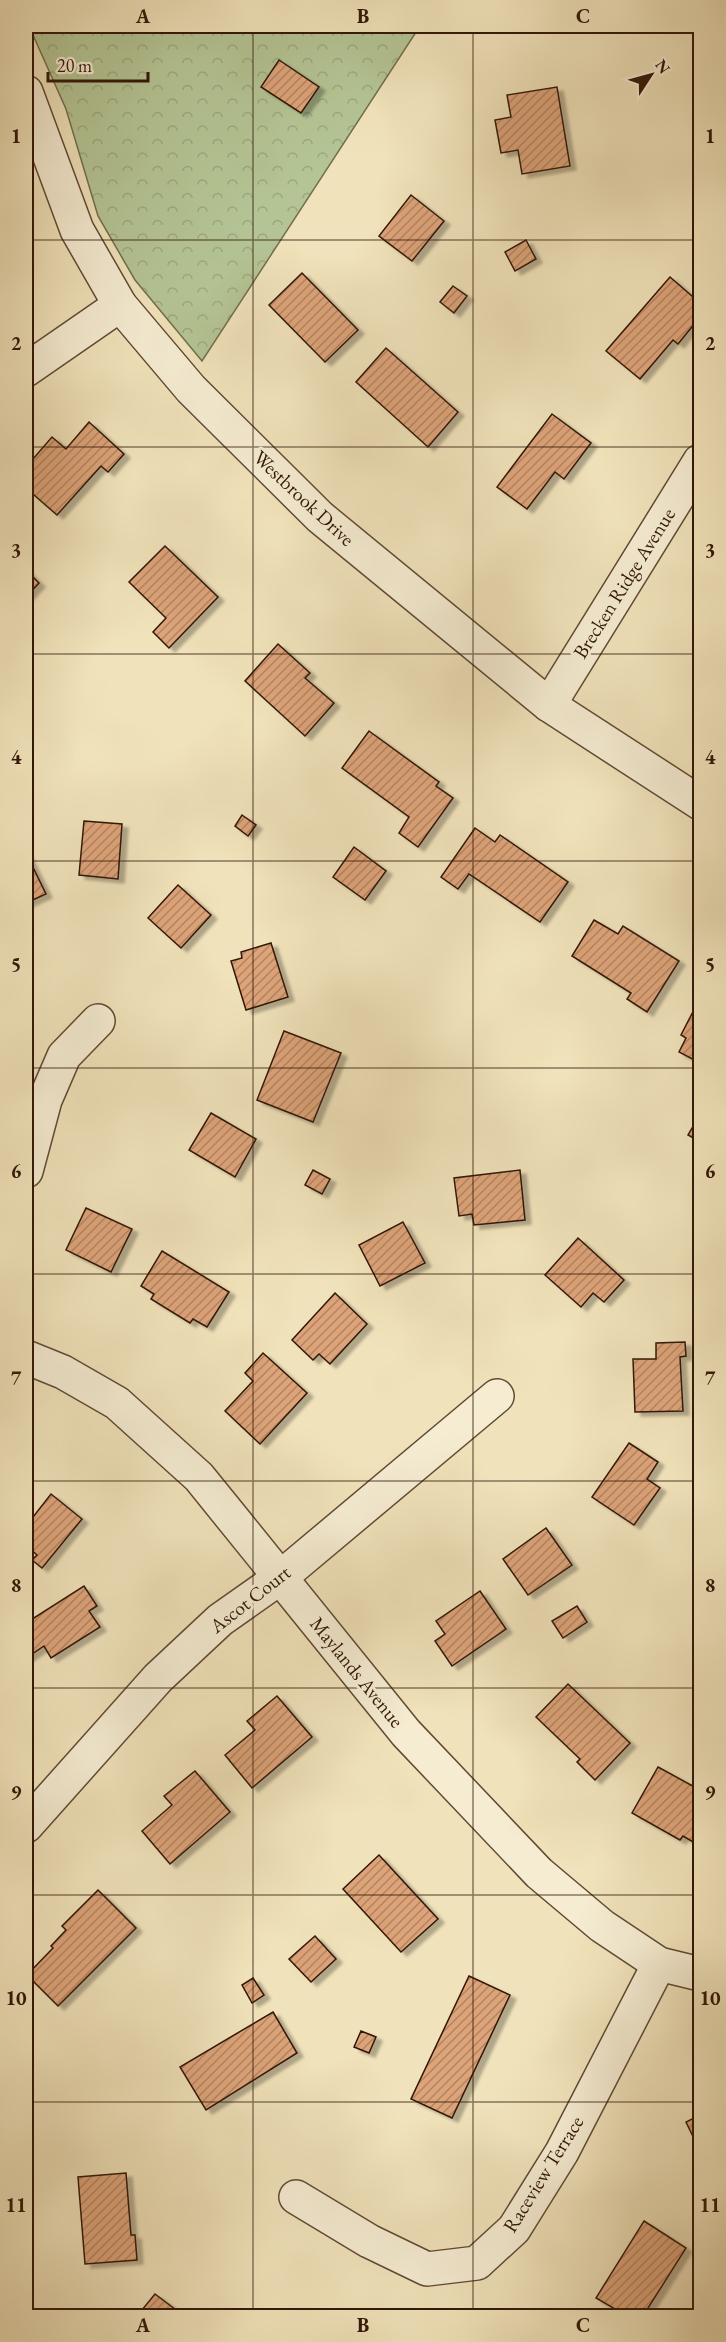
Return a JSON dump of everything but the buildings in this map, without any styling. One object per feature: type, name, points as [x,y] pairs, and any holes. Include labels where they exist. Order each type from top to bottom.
[{"type":"street","name":"Westbrook Drive","points":[[26,93],[77,230],[120,305],[191,389],[320,517],[549,705],[700,803]]},
{"type":"street","points":[[26,370],[120,305]]},
{"type":"street","name":"Brecken Ridge Avenue","points":[[549,705],[700,461]]},
{"type":"street","points":[[26,1171],[45,1100],[64,1056],[98,1021]]},
{"type":"street","name":"Maylands Avenue","points":[[26,1357],[63,1372],[117,1403],[199,1477],[406,1733],[539,1873],[602,1926],[658,1964],[700,1974]]},
{"type":"street","name":"Ascot Court","points":[[26,1826],[158,1678],[220,1620],[281,1577],[497,1396]]},
{"type":"street","name":"Raceview Terrace","points":[[296,2197],[369,2241],[427,2269],[477,2263],[514,2229],[562,2152],[658,1964]]},
{"type":"green space","points":[[29,26],[420,26],[202,361],[135,280],[98,216],[66,109]]}]
